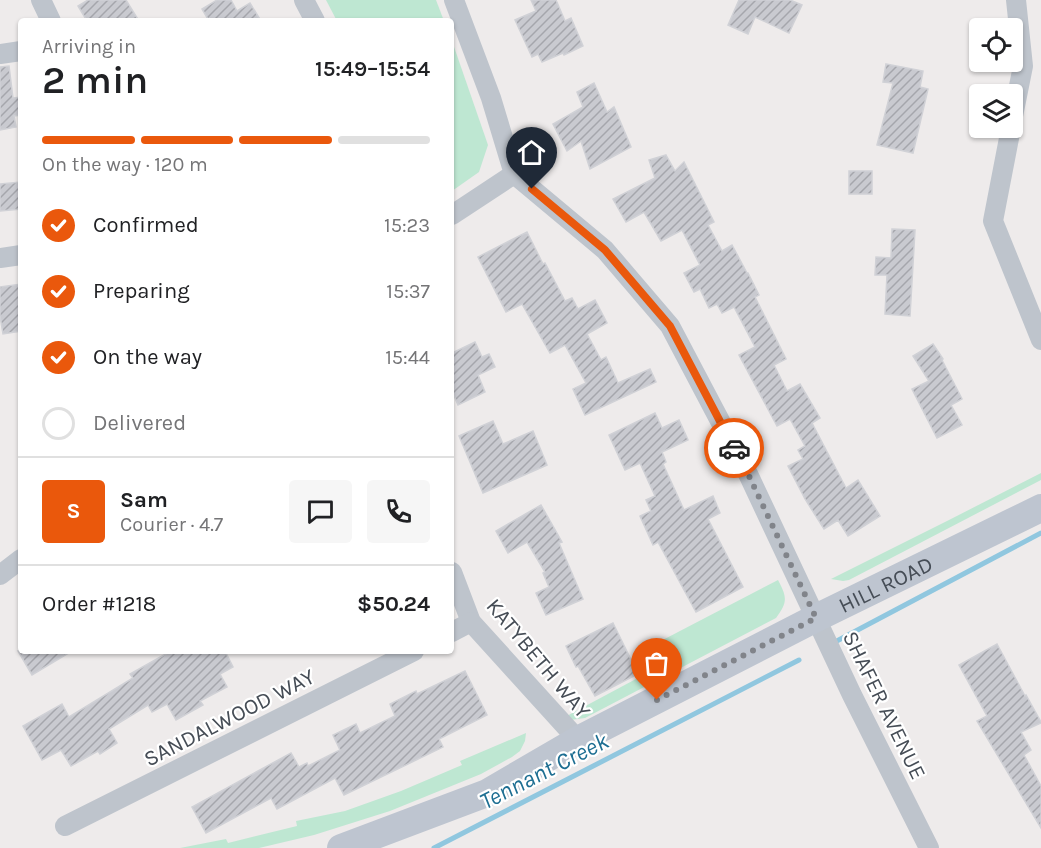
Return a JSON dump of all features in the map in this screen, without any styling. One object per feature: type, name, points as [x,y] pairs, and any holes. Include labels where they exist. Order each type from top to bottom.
[{"type":"main road","name":"HILL ROAD","points":[[341,848],[487,793],[578,740],[816,618],[1041,508]]},
{"type":"street","points":[[41,0],[50,18]]},
{"type":"street","points":[[303,0],[313,18]]},
{"type":"street","points":[[454,0],[491,98],[514,174],[454,214]]},
{"type":"street","points":[[1016,0],[1023,66],[1019,84]]},
{"type":"street","points":[[0,54],[18,51]]},
{"type":"street","points":[[1009,138],[993,221],[1041,340]]},
{"type":"street","name":"SHAFER AVENUE","points":[[514,174],[605,250],[670,326],[749,476],[852,695],[929,848]]},
{"type":"street","points":[[0,258],[18,255]]},
{"type":"street","points":[[0,575],[18,561]]},
{"type":"street","name":"KATYBETH WAY","points":[[454,577],[471,622],[578,740]]},
{"type":"street","points":[[454,631],[471,622]]},
{"type":"street","name":"SANDALWOOD WAY","points":[[65,826],[408,654]]},
{"type":"green space","points":[[326,0],[436,0],[443,18],[335,18]]},
{"type":"green space","points":[[454,47],[488,145],[479,172],[454,190]]},
{"type":"green space","points":[[1041,473],[1041,480],[849,580],[831,579],[949,520]]},
{"type":"green space","points":[[778,580],[785,599],[783,608],[776,618],[585,718],[570,720],[563,718],[664,664],[655,644]]},
{"type":"green space","points":[[526,733],[520,751],[512,757],[481,774],[390,811],[314,835],[259,848],[180,848],[226,839],[228,843],[297,826],[296,821],[345,811],[401,791],[462,765],[460,761]]},
{"type":"building","points":[[88,0],[126,0],[137,18],[85,18],[78,6]]},
{"type":"building","points":[[217,0],[231,0],[237,11],[250,3],[259,18],[207,18],[202,9]]},
{"type":"building","points":[[531,0],[556,0],[565,21],[571,18],[583,46],[542,62],[538,54],[532,57],[515,20],[536,11]]},
{"type":"building","points":[[739,0],[790,0],[802,5],[789,33],[755,17],[748,34],[728,25]]},
{"type":"building","points":[[886,64],[923,71],[920,87],[928,89],[913,153],[877,145],[893,83],[883,82]]},
{"type":"building","points":[[9,66],[13,98],[18,97],[18,115],[14,116],[16,127],[0,130],[0,67]]},
{"type":"building","points":[[594,83],[607,112],[614,107],[631,147],[590,169],[581,141],[567,151],[553,124],[583,107],[577,92]]},
{"type":"building","points":[[666,155],[675,171],[684,162],[714,222],[708,225],[722,251],[732,245],[748,273],[759,295],[755,297],[786,359],[774,365],[787,391],[800,384],[820,418],[812,423],[846,488],[858,480],[880,516],[848,536],[838,520],[824,529],[805,499],[788,466],[803,459],[798,450],[805,446],[790,419],[777,426],[739,355],[755,347],[734,307],[722,313],[717,304],[709,308],[700,289],[694,292],[684,273],[700,265],[682,230],[661,241],[644,212],[626,222],[613,199],[655,178],[649,160]]},
{"type":"building","points":[[849,171],[872,171],[872,194],[849,194]]},
{"type":"building","points":[[18,182],[18,209],[0,211],[0,184]]},
{"type":"building","points":[[892,229],[915,230],[910,316],[885,314],[887,275],[875,275],[876,257],[891,258]]},
{"type":"building","points":[[527,232],[565,301],[572,298],[578,309],[595,300],[607,323],[587,334],[601,360],[606,357],[618,383],[650,369],[656,382],[585,415],[573,389],[586,383],[565,345],[550,353],[522,304],[506,312],[478,257]]},
{"type":"building","points":[[18,284],[18,332],[3,334],[0,316],[0,287]]},
{"type":"building","points":[[475,342],[482,357],[489,354],[495,367],[478,375],[485,392],[458,405],[454,396],[454,352]]},
{"type":"building","points":[[933,344],[943,359],[962,399],[951,405],[962,425],[937,438],[912,389],[929,381],[913,356]]},
{"type":"building","points":[[655,413],[662,428],[679,420],[688,440],[662,452],[666,462],[663,464],[684,510],[713,496],[720,513],[708,519],[743,587],[696,612],[658,542],[653,545],[640,516],[651,511],[646,500],[655,496],[640,463],[625,470],[609,435]]},
{"type":"building","points":[[493,421],[503,444],[533,431],[547,465],[483,493],[459,436]]},
{"type":"building","points":[[541,505],[562,542],[559,543],[583,599],[546,615],[536,593],[549,587],[543,573],[545,572],[527,542],[508,553],[496,531]]},
{"type":"building","points":[[613,623],[638,674],[595,696],[578,666],[576,667],[566,646]]},
{"type":"building","points":[[997,644],[1041,722],[1021,732],[1031,750],[1024,755],[1041,786],[1041,828],[977,721],[987,716],[959,665]]},
{"type":"building","points":[[20,654],[67,654],[32,675]]},
{"type":"building","points":[[166,654],[226,654],[233,667],[220,674],[227,687],[200,701],[203,705],[176,720],[167,704],[152,712],[148,705],[109,729],[117,743],[100,754],[98,751],[71,766],[61,750],[42,760],[23,726],[62,704],[69,717],[133,678],[130,674]]},
{"type":"building","points":[[465,671],[487,715],[439,739],[443,747],[344,795],[335,778],[277,809],[271,798],[206,833],[192,807],[291,753],[299,767],[307,763],[308,766],[340,750],[333,735],[356,724],[360,733],[395,716],[390,704]]},
{"type":"waterway","name":"Tennant Creek","points":[[833,643],[1041,533]]},
{"type":"waterway","name":"Tennant Creek","points":[[434,848],[799,660]]},
{"type":"way so far","points":[[657,700],[816,618],[734,448]]},
{"type":"route","points":[[532,189],[605,250],[670,326],[734,448]]}]
